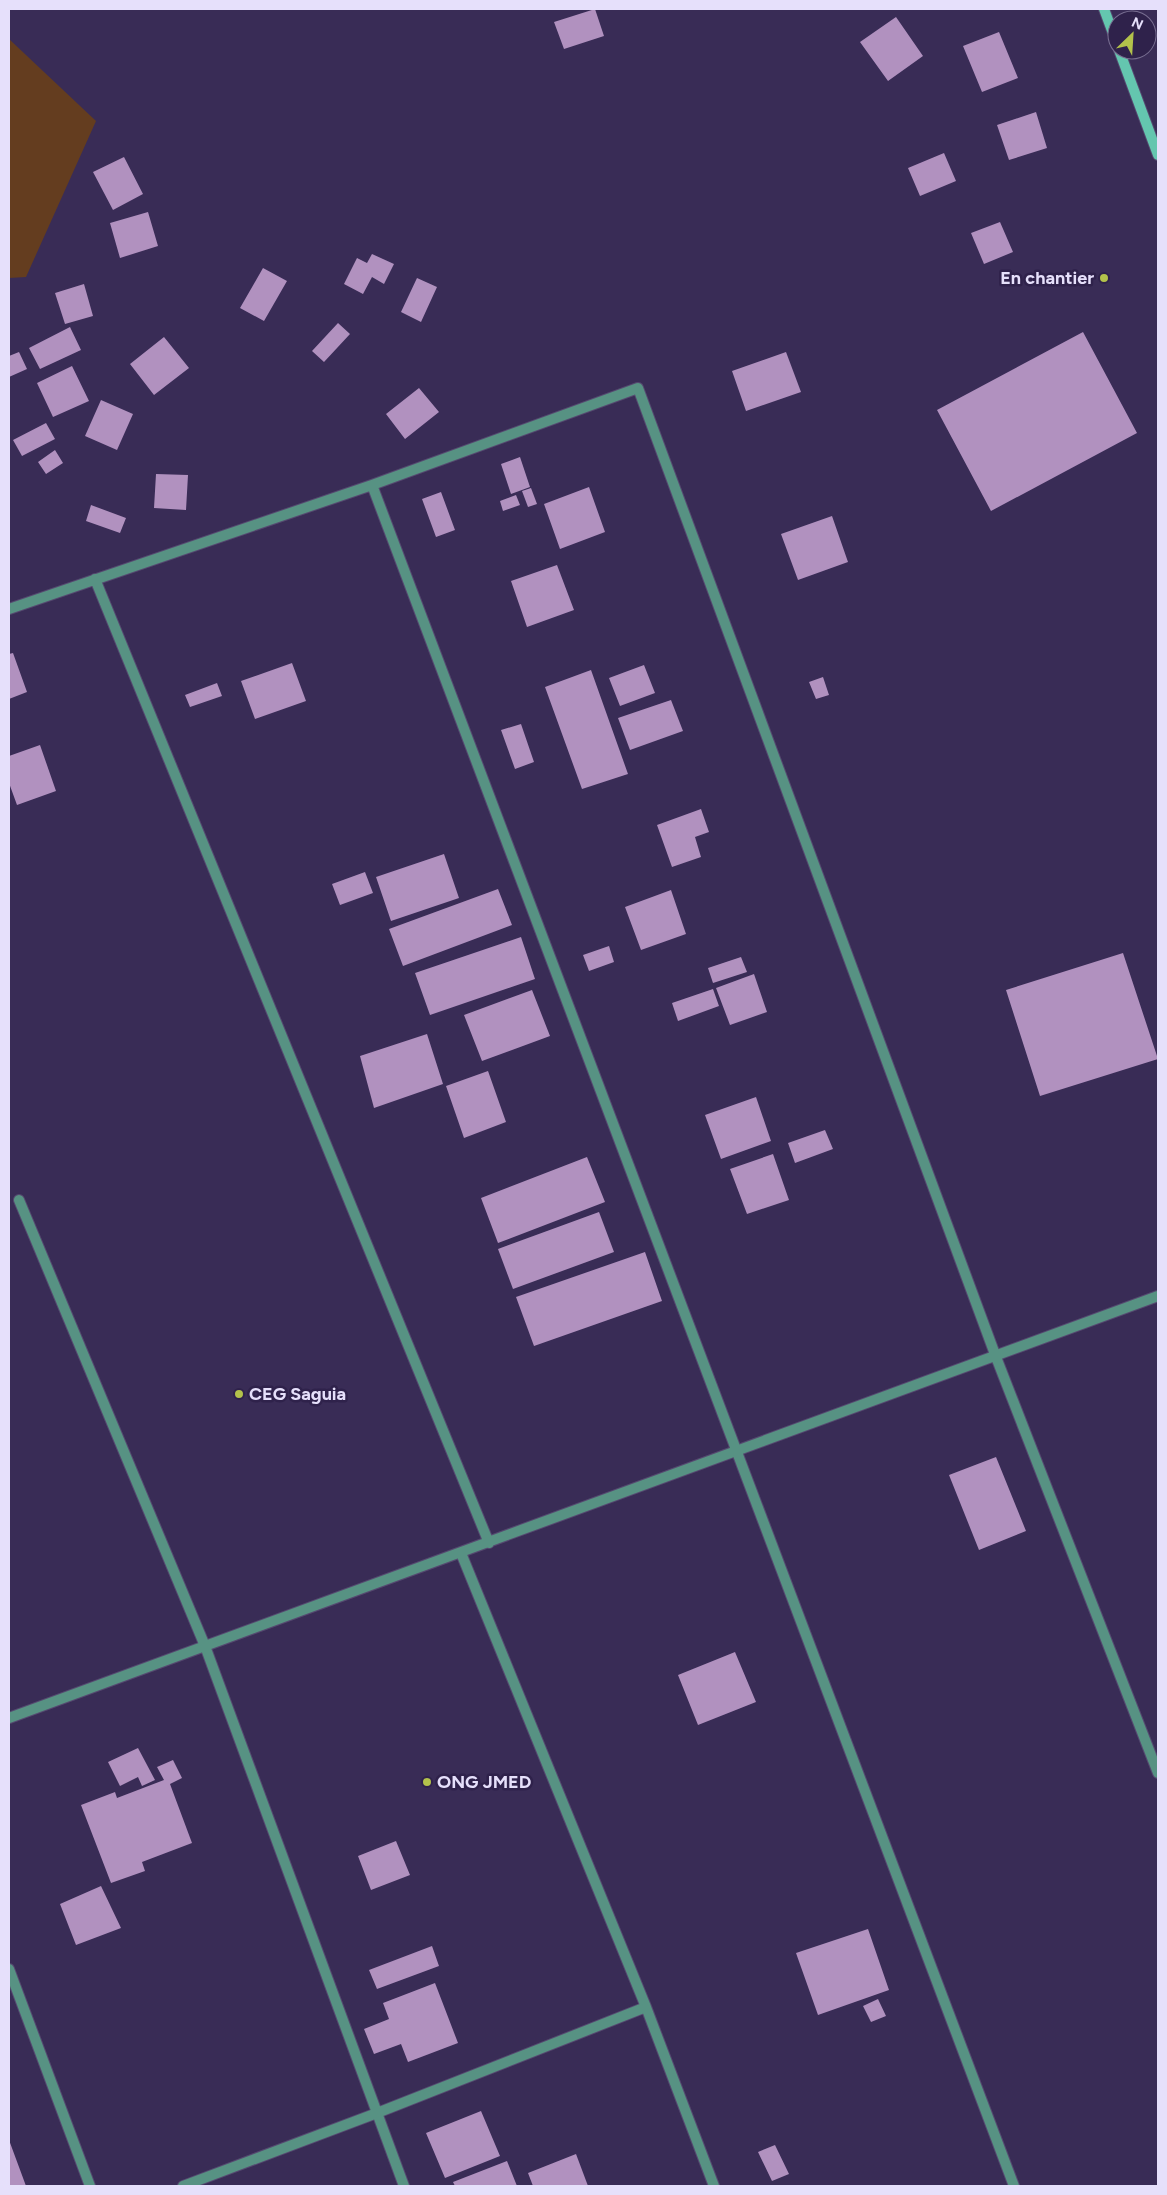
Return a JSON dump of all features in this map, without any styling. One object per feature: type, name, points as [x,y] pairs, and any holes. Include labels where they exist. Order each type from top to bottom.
[{"type":"main road","points":[[1123,60],[1158,155]]},
{"type":"street","points":[[9,609],[372,485],[638,388],[996,1357],[1158,1773]]},
{"type":"street","points":[[372,485],[1014,2186]]},
{"type":"street","points":[[95,579],[489,1543]]},
{"type":"street","points":[[19,1200],[205,1646],[404,2186]]},
{"type":"street","points":[[9,1718],[1158,1296]]},
{"type":"street","points":[[461,1553],[646,2006],[714,2186]]},
{"type":"street","points":[[9,1968],[90,2186]]},
{"type":"street","points":[[183,2186],[377,2113],[646,2006]]},
{"type":"shaded area","points":[[9,39],[96,121],[26,277],[9,278]]},
{"type":"building","points":[[595,9],[604,36],[564,49],[554,22]]},
{"type":"building","points":[[896,17],[923,56],[888,81],[860,42]]},
{"type":"building","points":[[999,32],[1018,78],[982,92],[963,46]]},
{"type":"building","points":[[1036,112],[1047,148],[1009,160],[997,125]]},
{"type":"building","points":[[944,153],[956,181],[920,196],[908,168]]},
{"type":"building","points":[[124,157],[143,194],[113,210],[93,172]]},
{"type":"building","points":[[148,212],[158,246],[120,258],[110,223]]},
{"type":"building","points":[[1000,222],[1013,252],[984,264],[971,233]]},
{"type":"building","points":[[372,254],[394,264],[384,284],[372,277],[363,294],[344,284],[357,258],[367,263]]},
{"type":"building","points":[[263,268],[287,281],[264,321],[240,308]]},
{"type":"building","points":[[417,278],[437,287],[421,322],[401,312]]},
{"type":"building","points":[[84,284],[93,316],[65,324],[55,293]]},
{"type":"building","points":[[338,323],[350,334],[324,362],[312,351]]},
{"type":"building","points":[[70,327],[81,350],[40,369],[29,348]]},
{"type":"building","points":[[1083,332],[1137,433],[991,511],[937,410]]},
{"type":"building","points":[[164,337],[189,368],[154,395],[130,364]]},
{"type":"building","points":[[19,352],[27,369],[9,377],[9,356]]},
{"type":"building","points":[[786,352],[801,392],[746,411],[732,371]]},
{"type":"building","points":[[72,366],[89,401],[53,417],[37,383]]},
{"type":"building","points":[[419,388],[439,412],[405,439],[386,414]]},
{"type":"building","points":[[101,400],[133,414],[117,450],[85,436]]},
{"type":"building","points":[[46,423],[55,439],[22,456],[13,440]]},
{"type":"building","points":[[55,450],[63,463],[46,474],[38,462]]},
{"type":"building","points":[[520,457],[530,487],[511,494],[501,464]]},
{"type":"building","points":[[156,474],[188,475],[186,510],[154,508]]},
{"type":"building","points":[[589,487],[605,532],[560,549],[544,504]]},
{"type":"building","points":[[531,488],[537,504],[528,507],[522,491]]},
{"type":"building","points":[[441,492],[455,530],[436,537],[422,499]]},
{"type":"building","points":[[516,495],[520,505],[503,511],[500,501]]},
{"type":"building","points":[[91,505],[126,518],[120,533],[86,521]]},
{"type":"building","points":[[832,516],[848,562],[798,580],[781,534]]},
{"type":"building","points":[[557,565],[574,610],[527,627],[511,581]]},
{"type":"building","points":[[13,653],[27,692],[9,699],[9,654]]},
{"type":"building","points":[[292,663],[306,701],[255,719],[241,681]]},
{"type":"building","points":[[644,665],[655,693],[620,706],[609,678]]},
{"type":"building","points":[[591,670],[628,774],[582,789],[545,687]]},
{"type":"building","points":[[823,677],[829,695],[816,699],[809,682]]},
{"type":"building","points":[[217,683],[222,696],[190,707],[185,695]]},
{"type":"building","points":[[671,700],[683,731],[630,750],[618,718]]},
{"type":"building","points":[[521,724],[534,762],[515,769],[501,730]]},
{"type":"building","points":[[40,745],[56,791],[17,805],[9,783],[9,756]]},
{"type":"building","points":[[701,809],[709,832],[695,837],[701,857],[672,867],[657,825]]},
{"type":"building","points":[[444,854],[459,898],[391,921],[376,877]]},
{"type":"building","points":[[365,872],[373,893],[340,905],[332,884]]},
{"type":"building","points":[[498,889],[512,925],[403,966],[389,929]]},
{"type":"building","points":[[671,890],[686,934],[641,950],[625,907]]},
{"type":"building","points":[[521,937],[535,979],[430,1015],[415,973]]},
{"type":"building","points":[[609,946],[614,962],[589,971],[583,955]]},
{"type":"building","points":[[1123,953],[1158,1059],[1040,1096],[1006,990]]},
{"type":"building","points":[[741,957],[747,972],[713,983],[708,968]]},
{"type":"building","points":[[754,974],[767,1012],[730,1025],[716,988]]},
{"type":"building","points":[[713,989],[719,1006],[678,1021],[672,1003]]},
{"type":"building","points":[[532,990],[550,1036],[482,1061],[464,1015]]},
{"type":"building","points":[[427,1034],[443,1084],[374,1108],[360,1056]]},
{"type":"building","points":[[488,1071],[506,1122],[464,1138],[446,1086]]},
{"type":"building","points":[[756,1097],[771,1141],[721,1159],[705,1115]]},
{"type":"building","points":[[825,1130],[833,1149],[795,1163],[788,1143]]},
{"type":"building","points":[[773,1154],[789,1200],[747,1214],[730,1169]]},
{"type":"building","points":[[587,1157],[605,1202],[498,1243],[481,1198]]},
{"type":"building","points":[[599,1212],[614,1252],[513,1289],[498,1249]]},
{"type":"building","points":[[645,1252],[662,1301],[534,1346],[516,1297]]},
{"type":"building","points":[[996,1457],[1026,1531],[979,1550],[949,1475]]},
{"type":"building","points":[[735,1652],[756,1702],[698,1725],[678,1675]]},
{"type":"building","points":[[138,1748],[155,1780],[142,1786],[138,1777],[120,1786],[108,1762]]},
{"type":"building","points":[[173,1760],[182,1778],[170,1784],[192,1843],[142,1862],[145,1871],[111,1883],[81,1805],[115,1792],[117,1798],[164,1780],[157,1767]]},
{"type":"building","points":[[396,1841],[410,1875],[371,1890],[358,1856]]},
{"type":"building","points":[[101,1886],[121,1928],[76,1945],[60,1904]]},
{"type":"building","points":[[868,1929],[889,1990],[818,2015],[796,1953]]},
{"type":"building","points":[[432,1946],[439,1966],[377,1989],[369,1970]]},
{"type":"building","points":[[435,1983],[458,2043],[408,2062],[401,2044],[374,2054],[364,2029],[389,2019],[383,2003]]},
{"type":"building","points":[[878,1999],[886,2016],[871,2022],[863,2006]]},
{"type":"building","points":[[481,2111],[500,2156],[445,2178],[426,2133]]},
{"type":"building","points":[[9,2140],[26,2186],[9,2186]]},
{"type":"building","points":[[775,2145],[789,2174],[772,2181],[758,2152]]},
{"type":"building","points":[[576,2154],[588,2186],[533,2186],[528,2173]]},
{"type":"building","points":[[507,2161],[517,2186],[455,2186],[453,2182]]},
{"type":"place","name":"En chantier","points":[[1104,278]]},
{"type":"place","name":"CEG Saguia","points":[[239,1394]]},
{"type":"place","name":"ONG JMED","points":[[427,1782]]}]
